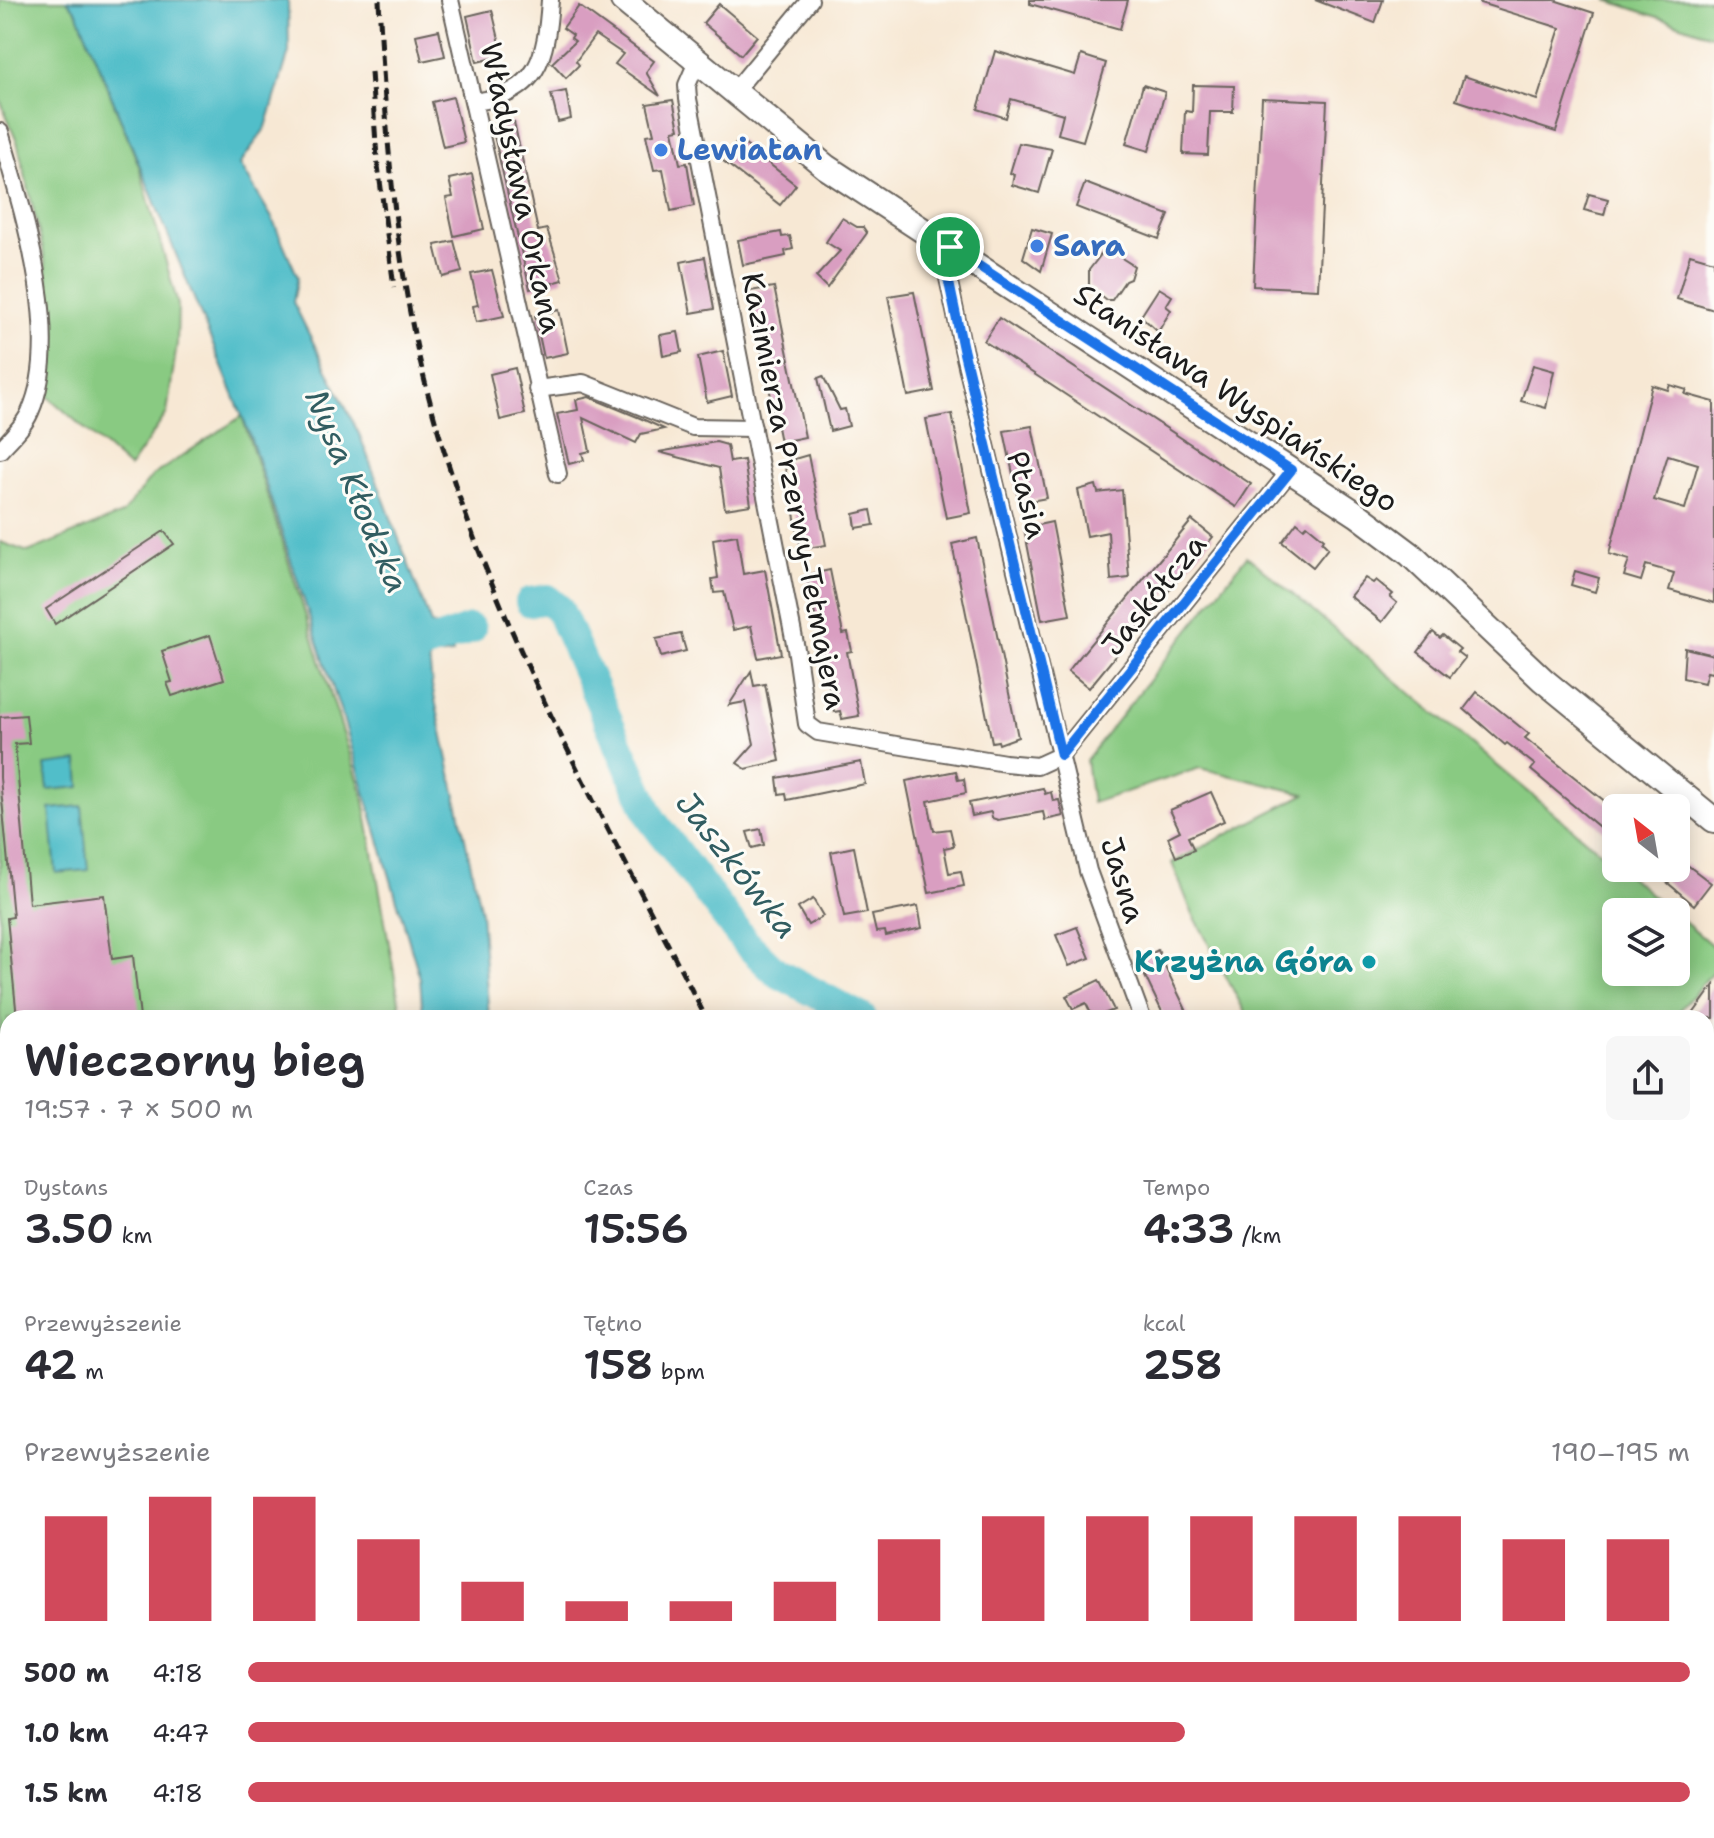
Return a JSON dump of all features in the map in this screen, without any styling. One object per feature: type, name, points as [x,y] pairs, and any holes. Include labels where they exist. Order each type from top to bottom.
[{"type":"main road","name":"Stanisława Wyspiańskiego","points":[[623,0],[826,167],[1291,470],[1410,554],[1543,680],[1714,820]]},
{"type":"street","name":"Władysława Orkana","points":[[450,0],[558,474]]},
{"type":"street","points":[[474,102],[497,99],[516,91],[531,79],[541,61],[550,0]]},
{"type":"street","points":[[734,92],[810,0]]},
{"type":"street","name":"Kazimierza Przerwy-Tetmajera","points":[[697,62],[687,85],[688,99],[797,654],[807,724],[818,732],[1005,763],[1037,766],[1061,755]]},
{"type":"street","points":[[0,132],[17,189],[45,337],[30,413],[0,450]]},
{"type":"street","name":"Ptasia","points":[[950,247],[947,273],[963,349],[1061,755]]},
{"type":"street","points":[[537,389],[583,383],[693,427],[753,428]]},
{"type":"street","name":"Jaskółcza","points":[[1061,755],[1291,470]]},
{"type":"street","name":"Jasna","points":[[1061,755],[1088,871],[1139,1010]]},
{"type":"green space","points":[[0,0],[67,0],[77,12],[139,166],[178,305],[177,344],[167,413],[129,468],[44,393],[56,335],[43,249],[17,141],[0,100]]},
{"type":"green space","points":[[1607,0],[1714,0],[1714,36]]},
{"type":"green space","points":[[242,416],[363,795],[401,1010],[0,1010],[0,542],[28,552],[122,514],[152,476]]},
{"type":"green space","points":[[1247,556],[1602,853],[1602,882],[1636,882],[1655,898],[1602,898],[1602,986],[1690,986],[1690,927],[1714,947],[1714,970],[1680,1010],[1244,1010],[1191,910],[1172,863],[1305,794],[1200,768],[1092,803],[1086,760]]},
{"type":"water","name":"Nysa Kłodzka","points":[[67,0],[288,0],[289,52],[266,127],[240,164],[272,218],[298,277],[293,302],[360,436],[431,624],[446,631],[453,654],[429,657],[432,686],[481,912],[488,1010],[422,1010],[420,978],[345,725],[249,433],[77,12]]},
{"type":"water","points":[[78,761],[80,787],[48,790],[45,765]]},
{"type":"water","points":[[82,806],[88,870],[56,873],[50,809]]},
{"type":"building","points":[[1030,0],[1128,0],[1120,29],[1030,4]]},
{"type":"building","points":[[1315,0],[1383,0],[1375,23]]},
{"type":"building","points":[[1480,0],[1554,0],[1594,13],[1556,132],[1456,100],[1464,76],[1537,100],[1560,28],[1480,3]]},
{"type":"building","points":[[719,4],[757,36],[741,55],[703,23]]},
{"type":"building","points":[[579,6],[654,61],[646,72],[660,96],[615,64],[623,54],[595,35],[576,61],[579,65],[566,78],[552,63],[575,41],[571,38],[573,35],[563,28]]},
{"type":"building","points":[[492,10],[503,56],[477,62],[467,16]]},
{"type":"building","points":[[439,30],[445,56],[422,61],[416,35]]},
{"type":"building","points":[[995,51],[1075,75],[1081,55],[1106,63],[1083,141],[1058,134],[1063,114],[1011,99],[1006,118],[978,109]]},
{"type":"building","points":[[1143,85],[1165,92],[1149,151],[1126,144]]},
{"type":"building","points":[[1193,85],[1234,86],[1233,112],[1210,112],[1208,155],[1183,154],[1185,111],[1192,112]]},
{"type":"building","points":[[566,91],[571,119],[558,122],[551,94]]},
{"type":"building","points":[[453,97],[464,142],[443,147],[432,102]]},
{"type":"building","points":[[1262,98],[1327,101],[1318,289],[1253,286]]},
{"type":"building","points":[[673,100],[679,129],[673,130],[680,164],[687,163],[694,206],[671,211],[663,169],[654,170],[646,135],[654,134],[647,104]]},
{"type":"building","points":[[514,122],[538,231],[547,229],[563,280],[530,289],[492,127]]},
{"type":"building","points":[[739,140],[796,185],[780,205],[722,160]]},
{"type":"building","points":[[1019,143],[1052,149],[1039,193],[1012,185],[1014,174],[1010,173]]},
{"type":"building","points":[[472,174],[484,229],[454,236],[446,198],[453,197],[449,179]]},
{"type":"building","points":[[1085,183],[1169,215],[1159,239],[1076,207]]},
{"type":"building","points":[[1589,194],[1608,199],[1604,215],[1584,210]]},
{"type":"building","points":[[842,218],[863,227],[867,233],[827,288],[816,277],[840,251],[826,242]]},
{"type":"building","name":"Sara","points":[[1032,228],[1052,234],[1041,271],[1023,258]]},
{"type":"building","points":[[781,232],[782,237],[790,236],[793,249],[785,251],[786,256],[743,265],[738,240]]},
{"type":"building","points":[[454,241],[462,272],[443,277],[435,245]]},
{"type":"building","points":[[1106,248],[1134,266],[1130,279],[1125,281],[1112,300],[1106,300],[1089,286],[1089,270]]},
{"type":"building","points":[[1690,254],[1714,261],[1714,310],[1677,299]]},
{"type":"building","points":[[705,257],[714,309],[691,313],[681,262]]},
{"type":"building","points":[[492,270],[504,316],[476,322],[473,306],[478,305],[471,274]]},
{"type":"building","points":[[774,287],[805,437],[780,442],[750,291]]},
{"type":"building","points":[[1159,288],[1172,296],[1166,306],[1171,310],[1158,332],[1141,316]]},
{"type":"building","points":[[914,292],[934,391],[908,396],[888,296]]},
{"type":"building","points":[[559,310],[568,353],[544,358],[535,316]]},
{"type":"building","points":[[999,318],[1251,484],[1236,507],[984,341]]},
{"type":"building","points":[[678,332],[682,352],[663,356],[660,335]]},
{"type":"building","points":[[723,351],[732,396],[707,402],[698,357]]},
{"type":"building","points":[[1533,365],[1554,371],[1546,408],[1521,401]]},
{"type":"building","points":[[515,368],[525,414],[500,420],[490,374]]},
{"type":"building","points":[[823,376],[840,410],[845,409],[849,426],[830,431],[818,378]]},
{"type":"building","points":[[1652,385],[1668,390],[1670,385],[1687,390],[1685,394],[1714,402],[1714,603],[1669,590],[1674,573],[1646,565],[1641,581],[1624,576],[1629,560],[1609,554]],"holes":[[[1668,455],[1698,464],[1685,509],[1654,500]]]},
{"type":"building","points":[[589,397],[664,429],[641,434],[636,443],[583,418],[590,451],[582,453],[584,460],[569,464],[557,414],[578,410],[576,400]]},
{"type":"building","points":[[952,414],[971,513],[946,518],[926,419]]},
{"type":"building","points":[[1032,426],[1047,498],[1019,503],[1004,431]]},
{"type":"building","points":[[716,442],[727,445],[730,462],[744,460],[751,505],[725,509],[719,468],[659,452]]},
{"type":"building","points":[[808,455],[826,545],[801,549],[784,462]]},
{"type":"building","points":[[1096,485],[1098,493],[1122,490],[1129,578],[1111,580],[1108,532],[1087,536],[1078,490]]},
{"type":"building","points":[[871,510],[874,525],[856,528],[854,514]]},
{"type":"building","points":[[1192,520],[1213,537],[1089,688],[1068,671]]},
{"type":"building","points":[[1052,522],[1070,615],[1042,620],[1024,528]]},
{"type":"building","points":[[1297,522],[1304,528],[1307,525],[1324,539],[1322,542],[1328,548],[1313,567],[1282,542]]},
{"type":"building","points":[[164,531],[174,544],[55,624],[46,609]]},
{"type":"building","points":[[737,535],[743,574],[765,570],[781,654],[758,658],[751,626],[733,630],[724,592],[714,593],[712,579],[718,578],[713,539]]},
{"type":"building","points":[[977,538],[1018,737],[999,744],[998,741],[992,742],[952,544]]},
{"type":"building","points":[[830,570],[843,634],[848,633],[852,651],[847,652],[859,716],[842,719],[840,711],[834,712],[807,575]]},
{"type":"building","points":[[1575,571],[1599,578],[1595,592],[1571,585]]},
{"type":"building","points":[[1365,578],[1373,583],[1376,580],[1393,594],[1390,597],[1397,603],[1382,622],[1350,596]]},
{"type":"building","points":[[1433,632],[1440,638],[1443,635],[1460,649],[1457,652],[1465,658],[1450,677],[1418,652]]},
{"type":"building","points":[[681,634],[686,651],[661,657],[656,639]]},
{"type":"building","points":[[210,635],[224,679],[172,696],[167,683],[172,682],[162,651]]},
{"type":"building","points":[[1685,648],[1714,655],[1712,673],[1707,672],[1704,683],[1683,678]]},
{"type":"building","points":[[751,671],[754,686],[765,684],[780,761],[746,769],[737,763],[754,744],[745,702],[729,705]]},
{"type":"building","points":[[1477,692],[1529,734],[1525,738],[1602,799],[1602,829],[1531,770],[1535,765],[1507,743],[1505,745],[1464,709]]},
{"type":"building","points":[[26,715],[29,743],[15,744],[29,904],[104,895],[112,959],[133,956],[139,1010],[16,1010],[7,918],[13,917],[0,778],[0,717]]},
{"type":"building","points":[[861,762],[865,784],[787,800],[786,793],[779,794],[777,778]]},
{"type":"building","points":[[956,771],[958,780],[964,779],[966,793],[928,801],[934,831],[950,829],[954,846],[944,848],[949,873],[961,871],[964,886],[929,893],[906,781]]},
{"type":"building","points":[[1043,788],[1045,794],[1051,792],[1053,801],[1059,800],[1063,816],[1045,820],[1043,812],[998,820],[992,818],[991,812],[972,816],[969,803]]},
{"type":"building","points":[[1211,792],[1224,821],[1188,837],[1194,850],[1176,857],[1168,837],[1180,831],[1170,810]]},
{"type":"building","points":[[761,829],[764,845],[752,848],[747,832]]},
{"type":"building","points":[[854,847],[867,913],[844,917],[831,852]]},
{"type":"building","points":[[1690,867],[1711,883],[1694,905],[1690,898],[1686,898],[1667,882],[1690,882]]},
{"type":"building","points":[[813,899],[823,916],[808,925],[798,908]]},
{"type":"building","points":[[918,906],[922,928],[886,936],[885,931],[876,932],[872,915]]},
{"type":"building","points":[[1077,927],[1090,958],[1069,966],[1056,935]]},
{"type":"building","points":[[1158,950],[1186,1010],[1161,1010],[1139,960]]},
{"type":"building","points":[[1099,980],[1114,1010],[1089,1010],[1086,1003],[1073,1009],[1066,996]]},
{"type":"building","points":[[1714,985],[1714,1010],[1696,1010]]},
{"type":"waterway","name":"Jaszkówka","points":[[530,602],[547,599],[559,609],[652,820],[745,942],[776,972],[847,1010]]},
{"type":"waterway","name":"Jaszkówka","points":[[412,650],[471,629]]},
{"type":"railway","points":[[379,0],[399,245],[416,342],[451,473],[480,554],[549,711],[702,1010]]},
{"type":"railway","points":[[371,72],[377,158],[394,287]]},
{"type":"place","name":"Lewiatan","points":[[661,150]]},
{"type":"place","name":"Sara","points":[[1037,246]]},
{"type":"place","name":"Krzyżna Góra","points":[[1369,962]]},
{"type":"route","points":[[950,247],[1291,470],[1061,755],[963,349],[947,273],[950,247]]}]
